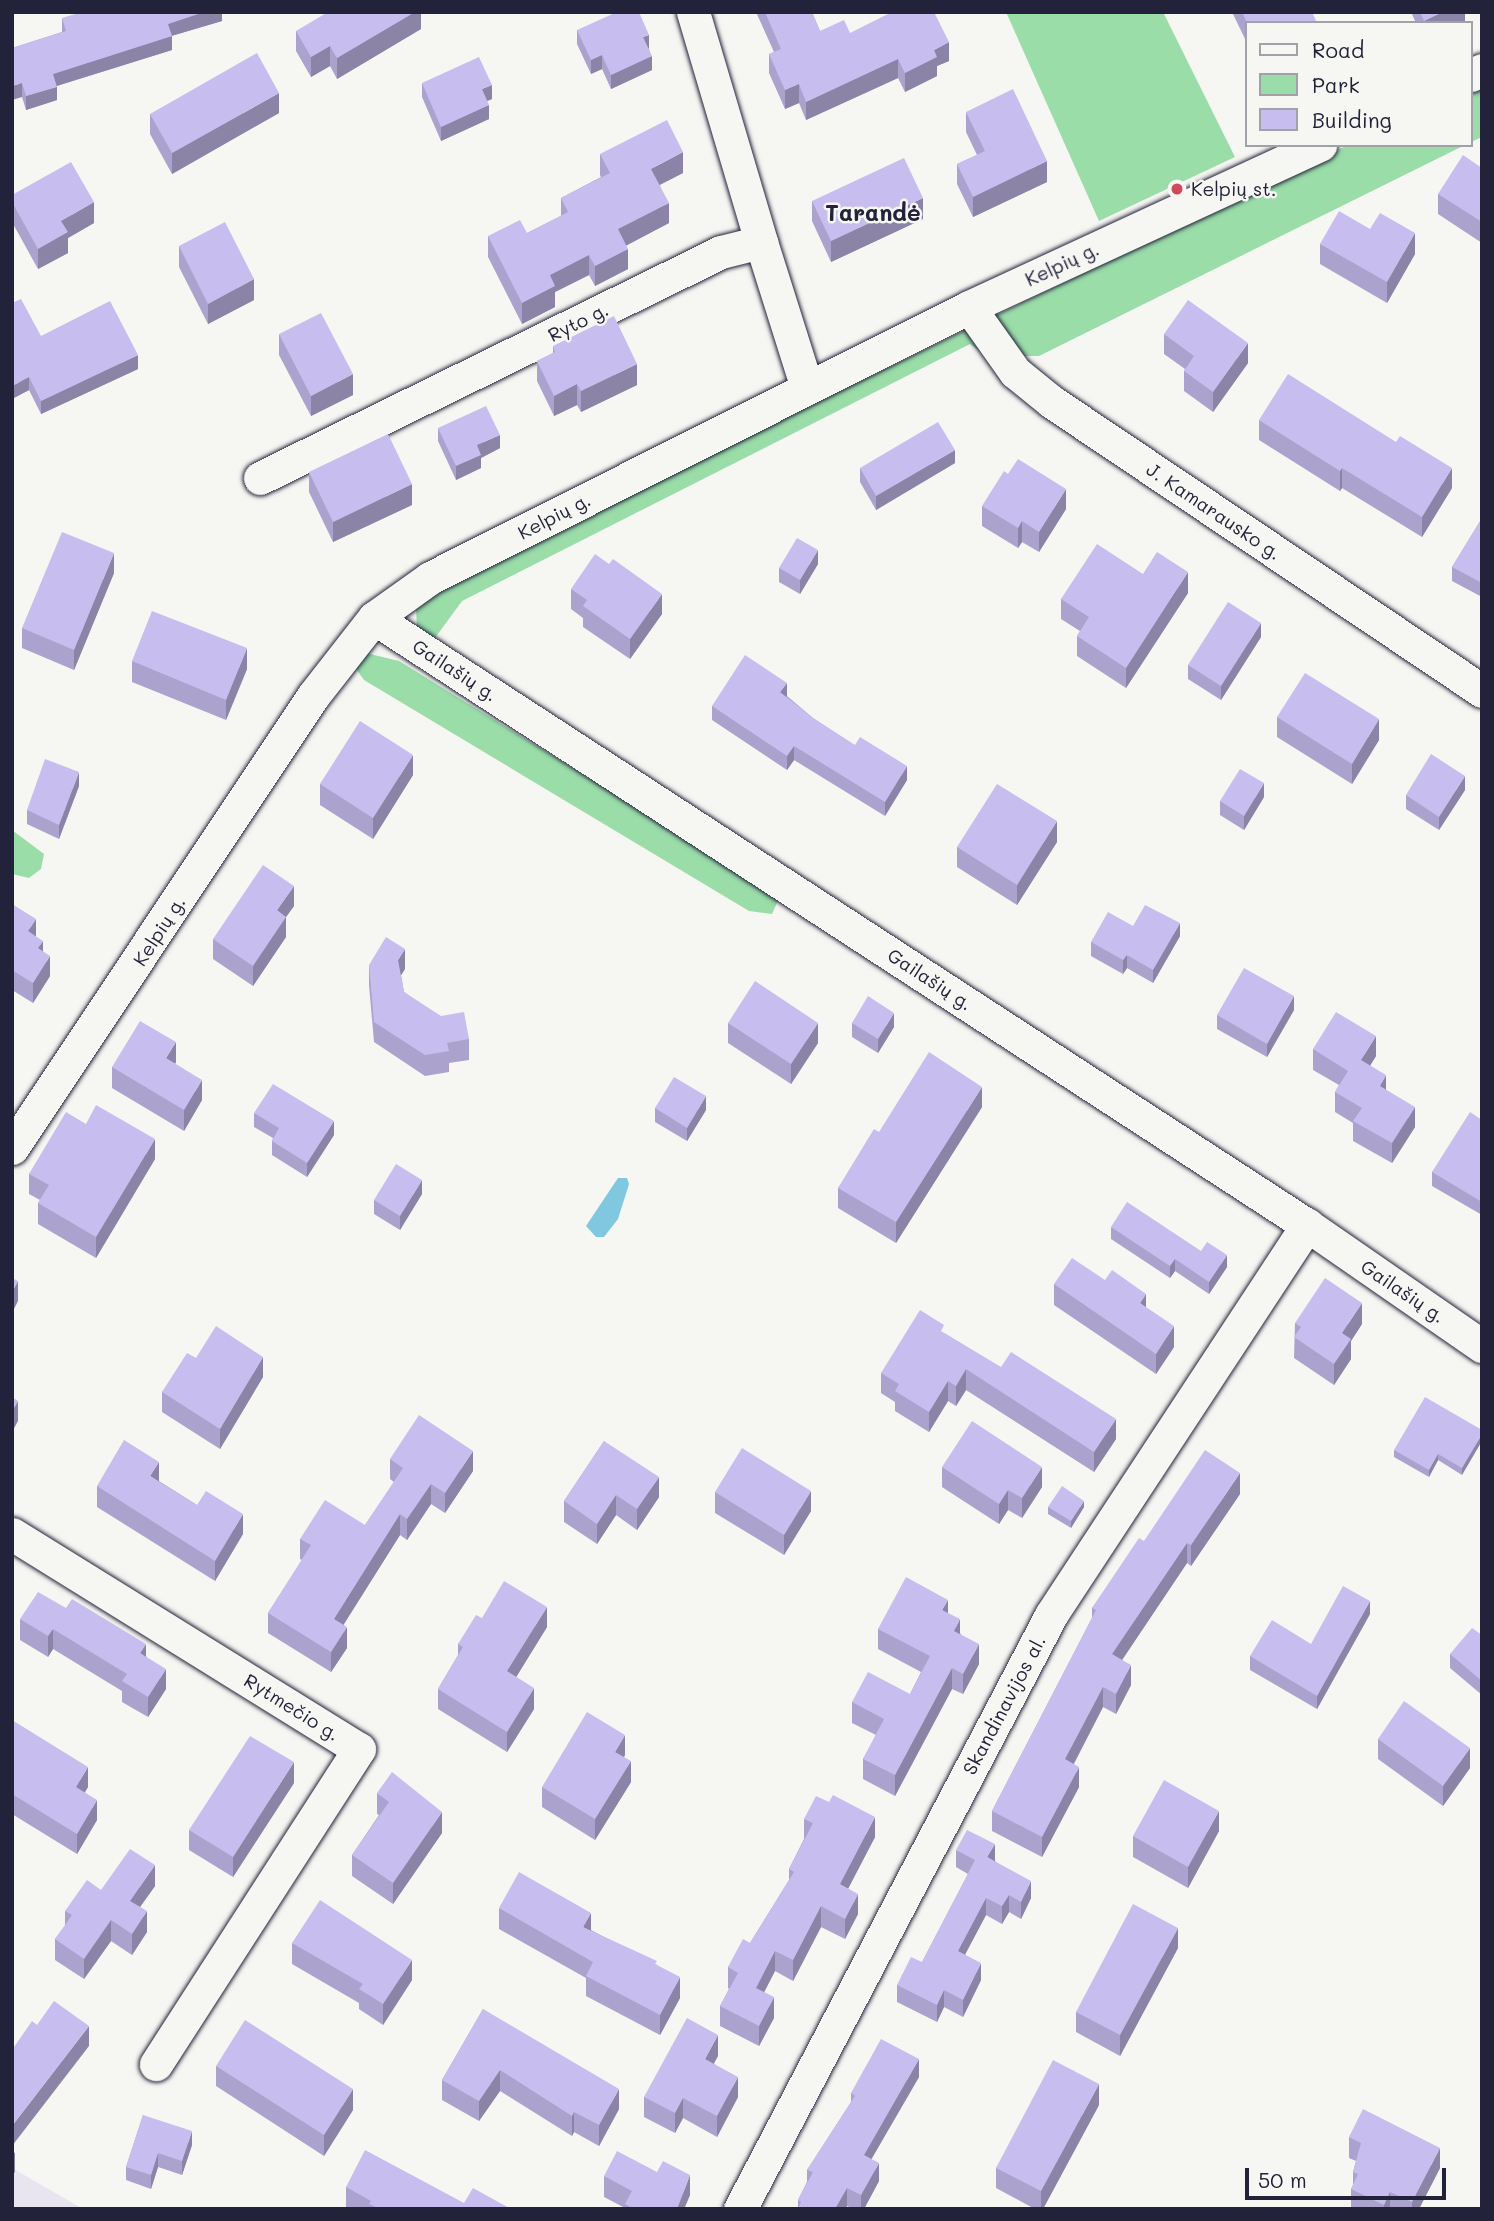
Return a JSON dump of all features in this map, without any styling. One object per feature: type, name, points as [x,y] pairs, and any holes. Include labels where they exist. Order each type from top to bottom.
[{"type":"street","points":[[693,12],[807,388]]},
{"type":"street","name":"Kelpių g.","points":[[12,1149],[313,696],[374,618],[430,578],[807,388],[969,307],[1316,147]]},
{"type":"street","name":"Ryto g.","points":[[260,478],[721,252],[761,242]]},
{"type":"street","name":"J. Kamarausko g.","points":[[969,307],[1015,372],[1052,402],[1482,691]]},
{"type":"street","name":"Gailašių g.","points":[[374,618],[1307,1225],[1482,1346]]},
{"type":"street","name":"Skandinavijos al.","points":[[740,2209],[1051,1615],[1307,1225]]},
{"type":"street","name":"Rytmečio g.","points":[[12,1534],[359,1748],[156,2064]]},
{"type":"shaded area","points":[[12,2168],[83,2209],[12,2209]]},
{"type":"green space","points":[[1006,12],[1163,12],[1235,157],[1099,221]]},
{"type":"green space","points":[[1482,82],[1482,137],[1473,141],[1473,86]]},
{"type":"green space","points":[[1344,147],[1461,147],[1039,356],[986,356],[970,344],[462,601],[432,642],[417,628],[416,609],[439,585]]},
{"type":"green space","points":[[366,653],[399,661],[780,896],[772,914],[749,911],[364,680],[354,666]]},
{"type":"green space","points":[[12,830],[44,854],[41,869],[29,878],[12,874]]},
{"type":"water","points":[[618,1178],[627,1178],[629,1184],[618,1219],[604,1237],[596,1237],[586,1226]]},
{"type":"building","points":[[82,12],[204,12],[168,24],[172,36],[53,74],[57,87],[26,96],[22,83],[12,86],[12,48],[66,31],[62,18]]},
{"type":"building","points":[[328,12],[415,12],[337,58],[330,46],[311,57],[296,31]]},
{"type":"building","points":[[617,12],[639,12],[649,35],[643,37],[652,56],[611,75],[602,55],[591,60],[577,30]]},
{"type":"building","points":[[765,12],[812,12],[820,31],[844,20],[850,33],[892,12],[934,12],[949,42],[934,50],[937,57],[905,73],[898,59],[806,102],[799,84],[785,90],[769,54],[781,49]]},
{"type":"building","points":[[1242,12],[1312,12],[1316,21],[1246,21]]},
{"type":"building","points":[[1420,12],[1443,12],[1424,21]]},
{"type":"building","points":[[257,53],[279,93],[172,153],[150,114]]},
{"type":"building","points":[[479,57],[492,85],[482,89],[489,105],[441,127],[422,83]]},
{"type":"building","points":[[1013,89],[1047,161],[973,197],[957,164],[985,151],[966,112]]},
{"type":"building","points":[[667,120],[683,152],[651,169],[669,203],[618,229],[628,249],[595,266],[589,255],[550,275],[555,286],[522,303],[488,236],[520,220],[527,233],[568,212],[561,198],[610,173],[600,154]]},
{"type":"building","points":[[1463,155],[1482,168],[1482,222],[1438,194]]},
{"type":"building","points":[[904,158],[923,198],[831,241],[812,201]]},
{"type":"building","points":[[71,162],[94,202],[61,221],[68,232],[38,249],[12,202],[12,195]]},
{"type":"building","points":[[1339,211],[1370,229],[1380,213],[1415,233],[1387,282],[1320,244]]},
{"type":"building","points":[[225,222],[254,279],[208,304],[179,246]]},
{"type":"building","points":[[21,299],[41,336],[110,301],[138,355],[41,401],[29,377],[12,386],[12,303]]},
{"type":"building","points":[[1188,300],[1248,343],[1213,392],[1184,371],[1194,356],[1164,334]]},
{"type":"building","points":[[321,313],[353,374],[311,396],[279,334]]},
{"type":"building","points":[[614,316],[637,364],[581,391],[577,384],[554,396],[537,361],[555,352],[553,346]]},
{"type":"building","points":[[1288,374],[1396,442],[1400,436],[1452,468],[1422,517],[1342,468],[1340,471],[1259,420]]},
{"type":"building","points":[[486,406],[500,435],[477,445],[481,455],[456,466],[438,428]]},
{"type":"building","points":[[938,422],[955,450],[876,496],[860,468]]},
{"type":"building","points":[[388,434],[412,484],[333,522],[309,472]]},
{"type":"building","points":[[1018,459],[1066,489],[1039,532],[1022,521],[1018,528],[982,506],[1004,471],[1008,474]]},
{"type":"building","points":[[1482,518],[1482,583],[1452,567]]},
{"type":"building","points":[[62,532],[114,553],[74,650],[22,628]]},
{"type":"building","points":[[797,538],[818,550],[800,580],[779,568]]},
{"type":"building","points":[[1097,544],[1143,574],[1157,552],[1188,572],[1126,668],[1077,636],[1089,617],[1061,599]]},
{"type":"building","points":[[595,554],[609,564],[613,559],[662,594],[630,639],[583,606],[587,600],[571,589]]},
{"type":"building","points":[[1228,602],[1261,623],[1221,686],[1188,665]]},
{"type":"building","points":[[152,611],[247,648],[226,700],[132,661]]},
{"type":"building","points":[[745,655],[787,683],[780,692],[813,718],[855,745],[860,737],[907,766],[885,802],[794,746],[787,756],[712,706]]},
{"type":"building","points":[[1305,673],[1379,719],[1352,764],[1277,717]]},
{"type":"building","points":[[360,721],[413,755],[373,818],[320,784]]},
{"type":"building","points":[[1431,754],[1465,776],[1439,817],[1406,795]]},
{"type":"building","points":[[45,759],[79,772],[59,825],[27,810]]},
{"type":"building","points":[[1240,769],[1264,783],[1244,816],[1220,801]]},
{"type":"building","points":[[997,784],[1057,821],[1017,885],[957,847]]},
{"type":"building","points":[[263,865],[294,886],[277,910],[286,917],[253,966],[213,939]]},
{"type":"building","points":[[12,904],[36,919],[28,931],[43,941],[38,948],[50,956],[33,983],[12,970]]},
{"type":"building","points":[[1145,905],[1180,923],[1153,970],[1127,955],[1123,960],[1091,942],[1108,912],[1133,926]]},
{"type":"building","points":[[386,937],[405,949],[398,960],[404,992],[441,1016],[464,1012],[469,1039],[447,1043],[449,1051],[425,1055],[374,1022],[369,965]]},
{"type":"building","points":[[1244,968],[1294,996],[1267,1044],[1217,1015]]},
{"type":"building","points":[[755,981],[818,1023],[791,1064],[728,1023]]},
{"type":"building","points":[[868,996],[894,1013],[878,1039],[852,1023]]},
{"type":"building","points":[[1336,1012],[1376,1036],[1361,1060],[1386,1075],[1380,1086],[1415,1107],[1392,1143],[1353,1121],[1362,1108],[1335,1092],[1348,1071],[1313,1049]]},
{"type":"building","points":[[140,1021],[176,1042],[166,1058],[202,1080],[184,1110],[112,1067]]},
{"type":"building","points":[[929,1052],[982,1087],[896,1222],[838,1188],[874,1129],[879,1132]]},
{"type":"building","points":[[674,1077],[706,1096],[687,1128],[655,1108]]},
{"type":"building","points":[[273,1084],[334,1121],[307,1163],[272,1141],[279,1128],[254,1113]]},
{"type":"building","points":[[96,1105],[155,1139],[96,1237],[38,1203],[49,1185],[29,1174],[66,1112],[86,1124]]},
{"type":"building","points":[[1470,1112],[1482,1120],[1482,1202],[1432,1172]]},
{"type":"building","points":[[396,1164],[422,1180],[400,1216],[374,1200]]},
{"type":"building","points":[[1127,1202],[1201,1251],[1207,1242],[1227,1255],[1209,1282],[1175,1259],[1170,1266],[1111,1227]]},
{"type":"building","points":[[1072,1258],[1105,1280],[1112,1270],[1146,1294],[1140,1303],[1174,1326],[1156,1354],[1054,1284]]},
{"type":"building","points":[[12,1278],[18,1281],[12,1292]]},
{"type":"building","points":[[1325,1278],[1362,1303],[1342,1333],[1351,1339],[1334,1364],[1294,1337],[1301,1327],[1295,1323]]},
{"type":"building","points":[[920,1310],[944,1325],[941,1331],[1001,1367],[1011,1352],[1116,1419],[1094,1452],[966,1369],[956,1386],[948,1381],[929,1412],[895,1391],[899,1384],[881,1373]]},
{"type":"building","points":[[216,1326],[263,1357],[220,1429],[162,1392],[187,1353],[196,1358]]},
{"type":"building","points":[[12,1397],[18,1401],[12,1411]]},
{"type":"building","points":[[1425,1397],[1482,1430],[1462,1468],[1438,1454],[1429,1470],[1394,1450]]},
{"type":"building","points":[[419,1415],[473,1451],[445,1493],[431,1484],[407,1519],[400,1514],[334,1619],[347,1627],[331,1652],[268,1613],[311,1545],[300,1539],[325,1500],[365,1525],[403,1468],[390,1459]]},
{"type":"building","points":[[972,1421],[1042,1467],[1022,1498],[1008,1490],[999,1504],[942,1467]]},
{"type":"building","points":[[124,1440],[159,1462],[150,1476],[197,1505],[206,1491],[243,1514],[215,1561],[97,1486]]},
{"type":"building","points":[[604,1441],[659,1477],[637,1509],[616,1495],[597,1524],[564,1501]]},
{"type":"building","points":[[742,1448],[811,1491],[784,1535],[715,1492]]},
{"type":"building","points":[[1205,1450],[1240,1473],[1191,1545],[1187,1543],[1112,1654],[1131,1665],[1116,1694],[1103,1687],[1065,1759],[1079,1767],[1042,1837],[992,1811],[1096,1610],[1092,1608],[1139,1538],[1144,1541]]},
{"type":"building","points":[[1062,1486],[1084,1501],[1071,1521],[1048,1507]]},
{"type":"building","points":[[906,1577],[948,1600],[942,1610],[960,1619],[954,1631],[979,1644],[963,1674],[952,1668],[895,1775],[863,1759],[884,1719],[852,1702],[868,1672],[910,1694],[930,1656],[878,1629]]},
{"type":"building","points":[[504,1581],[547,1607],[507,1671],[534,1688],[507,1732],[438,1689],[463,1647],[458,1644],[476,1615],[482,1618]]},
{"type":"building","points":[[1343,1586],[1370,1601],[1317,1696],[1250,1656],[1272,1620],[1311,1644]]},
{"type":"building","points":[[38,1592],[66,1608],[72,1599],[146,1644],[140,1653],[166,1669],[148,1697],[122,1681],[127,1674],[53,1629],[48,1636],[20,1619]]},
{"type":"building","points":[[1472,1628],[1482,1635],[1482,1681],[1450,1654]]},
{"type":"building","points":[[1404,1701],[1470,1748],[1443,1786],[1378,1739]]},
{"type":"building","points":[[587,1712],[625,1735],[615,1752],[631,1761],[595,1819],[542,1787]]},
{"type":"building","points":[[12,1720],[88,1767],[76,1787],[97,1800],[77,1834],[12,1794]]},
{"type":"building","points":[[250,1736],[294,1762],[233,1857],[189,1830]]},
{"type":"building","points":[[392,1772],[442,1812],[393,1883],[352,1855],[389,1802],[377,1793]]},
{"type":"building","points":[[1164,1780],[1219,1811],[1188,1867],[1133,1836]]},
{"type":"building","points":[[833,1795],[875,1817],[840,1884],[858,1894],[845,1919],[821,1906],[793,1960],[775,1951],[756,1988],[774,1997],[759,2026],[720,2006],[738,1973],[728,1967],[743,1939],[750,1943],[794,1872],[789,1869],[813,1823],[804,1819],[816,1796],[829,1802]]},
{"type":"building","points":[[967,1830],[995,1844],[987,1857],[1031,1881],[1021,1902],[1009,1895],[1002,1906],[986,1898],[958,1951],[981,1963],[963,2000],[944,1990],[937,2005],[897,1985],[911,1957],[922,1962],[975,1860],[956,1850]]},
{"type":"building","points":[[130,1849],[155,1865],[130,1901],[147,1911],[132,1934],[111,1920],[84,1959],[55,1939],[72,1915],[65,1911],[87,1880],[101,1890]]},
{"type":"building","points":[[519,1872],[591,1913],[583,1927],[657,1961],[655,1964],[680,1977],[660,2015],[586,1976],[593,1962],[499,1908]]},
{"type":"building","points":[[320,1900],[412,1960],[383,2004],[359,1989],[363,1984],[292,1943]]},
{"type":"building","points":[[1133,1904],[1178,1928],[1120,2035],[1076,2012]]},
{"type":"building","points":[[54,2001],[89,2026],[12,2126],[12,2050],[32,2021],[37,2025]]},
{"type":"building","points":[[483,2009],[619,2089],[599,2125],[574,2112],[572,2116],[500,2070],[479,2101],[442,2080]]},
{"type":"building","points":[[687,2018],[718,2035],[705,2059],[738,2077],[717,2116],[683,2098],[675,2113],[644,2097]]},
{"type":"building","points":[[245,2020],[353,2089],[324,2135],[216,2066]]},
{"type":"building","points":[[881,2039],[919,2059],[864,2155],[879,2163],[861,2195],[847,2188],[835,2209],[798,2209],[801,2202],[798,2200],[813,2172],[807,2170],[855,2096],[851,2093]]},
{"type":"building","points":[[1053,2060],[1099,2084],[1041,2191],[996,2168]]},
{"type":"building","points":[[1363,2109],[1440,2148],[1412,2202],[1390,2192],[1384,2205],[1351,2189],[1358,2174],[1353,2172],[1361,2143],[1349,2137]]},
{"type":"building","points":[[143,2115],[192,2131],[182,2161],[158,2153],[151,2175],[126,2167]]},
{"type":"building","points":[[365,2150],[464,2203],[473,2188],[511,2209],[380,2209],[346,2187]]},
{"type":"building","points":[[617,2151],[657,2172],[663,2161],[690,2175],[677,2209],[634,2209],[625,2204],[632,2191],[604,2176]]},
{"type":"place","name":"Kelpių st.","points":[[1177,189]]},
{"type":"district","name":"Tarandė","points":[[873,212]]}]
